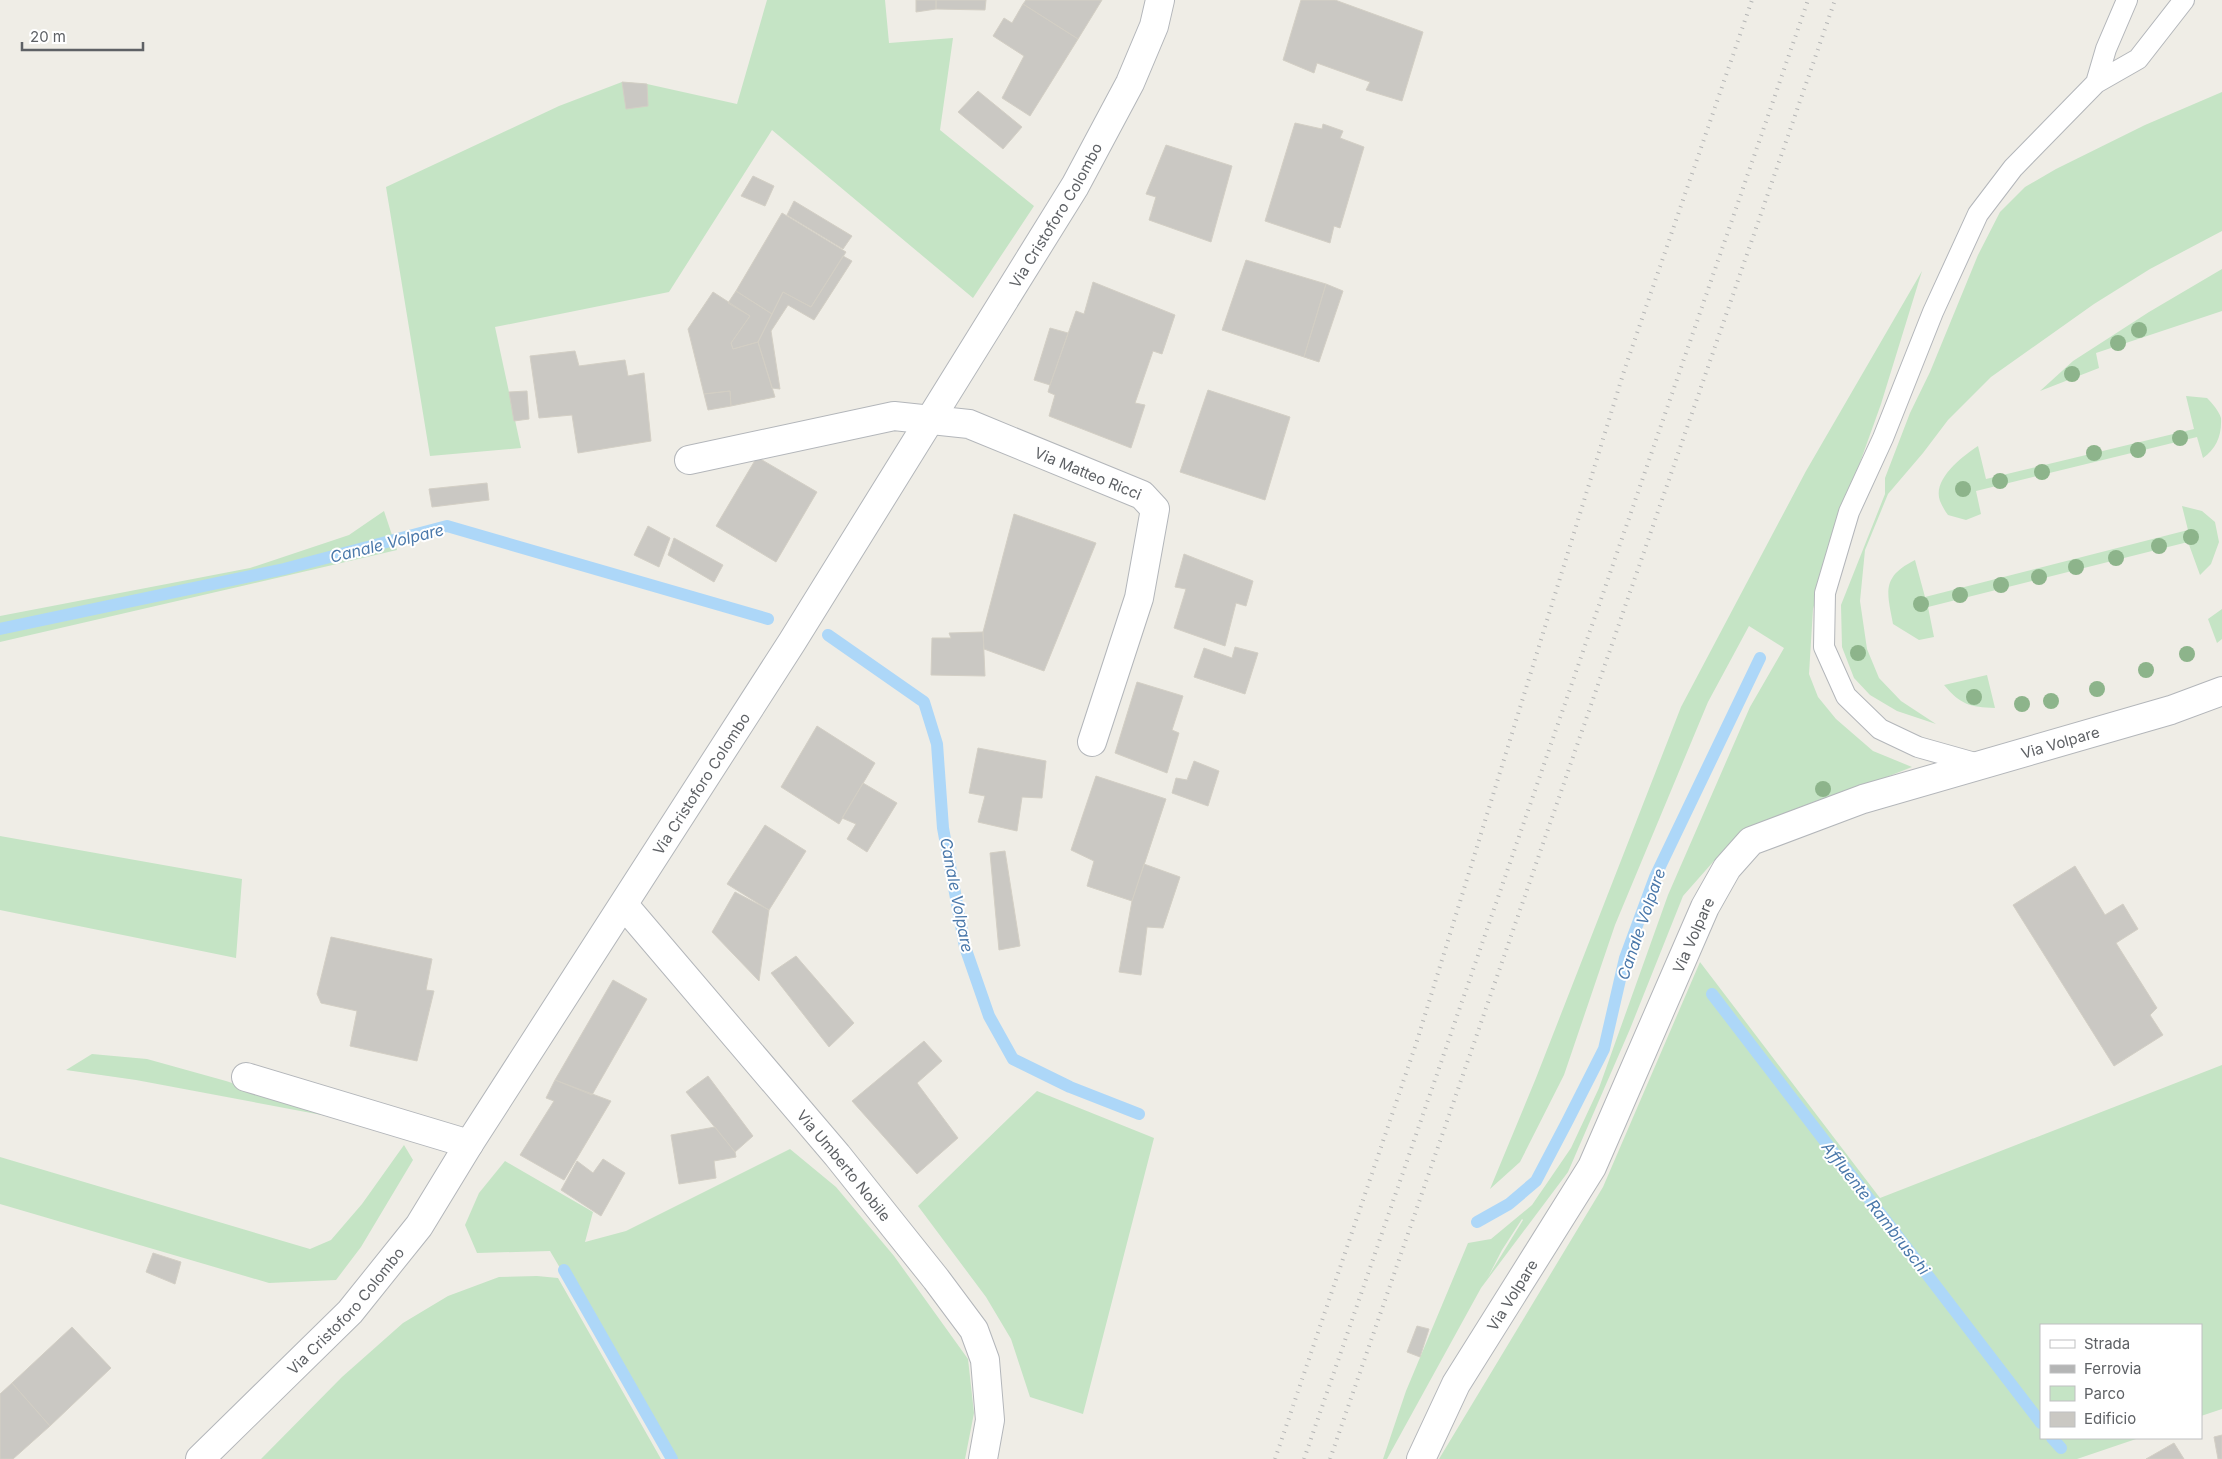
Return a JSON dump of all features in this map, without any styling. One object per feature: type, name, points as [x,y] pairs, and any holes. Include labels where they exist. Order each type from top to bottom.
[{"type":"street","name":"Via Cristoforo Colombo","points":[[200,1459],[350,1312],[419,1226],[469,1144],[792,642],[1075,186],[1130,83],[1154,26],[1160,0]]},
{"type":"street","points":[[689,460],[894,416],[929,419]]},
{"type":"street","name":"Via Matteo Ricci","points":[[929,419],[969,424],[1142,495],[1155,509],[1139,598],[1092,742]]},
{"type":"street","name":"Via Volpare","points":[[1421,1459],[1456,1384],[1592,1167],[1706,907],[1727,868],[1751,840],[1863,799],[2171,710],[2218,690]]},
{"type":"street","name":"Via Umberto Nobile","points":[[624,905],[837,1155],[936,1279],[974,1330],[985,1360],[990,1420],[983,1459]]},
{"type":"street","points":[[246,1077],[469,1144]]},
{"type":"lane","points":[[2096,83],[2106,49],[2127,0]]},
{"type":"lane","points":[[1982,765],[1918,747],[1880,729],[1846,696],[1824,647],[1825,593],[1849,512],[1883,438],[1933,312],[1978,214],[2013,168],[2096,83],[2138,59],[2184,0]]},
{"type":"green space","points":[[767,0],[885,0],[889,43],[953,38],[940,130],[1034,206],[973,298],[772,130],[669,292],[495,327],[521,448],[430,456],[386,187],[559,106],[622,82],[647,84],[737,104]]},
{"type":"green space","points":[[2222,92],[2222,231],[2150,269],[2094,304],[1991,377],[1948,420],[1888,494],[1865,550],[1860,601],[1867,649],[1879,678],[1901,701],[1936,724],[1897,711],[1870,695],[1854,678],[1842,647],[1841,605],[1885,494],[1885,478],[1910,413],[1930,372],[1978,255],[2000,212],[2025,187],[2056,169],[2145,125]]},
{"type":"green space","points":[[2222,269],[2222,311],[2096,353],[2099,368],[2040,391],[2073,361],[2149,312]]},
{"type":"green space","points":[[1922,271],[1881,404],[1834,535],[1813,609],[1809,674],[1818,697],[1836,719],[1873,751],[1912,767],[1836,797],[1777,816],[1728,845],[1683,896],[1630,1029],[1568,1172],[1481,1288],[1387,1459],[1383,1459],[1406,1391],[1468,1243],[1491,1239],[1532,1205],[1571,1148],[1599,1088],[1668,895],[1750,707],[1784,648],[1749,626],[1708,702],[1615,925],[1564,1075],[1520,1162],[1490,1189],[1536,1078],[1681,707],[1806,471]],"holes":[[[1523,1220],[1488,1277],[1502,1250]]]},
{"type":"green space","points":[[2186,396],[2207,398],[2221,418],[2219,436],[2215,446],[2203,458],[2197,437],[1976,491],[1981,514],[1966,520],[1948,515],[1940,501],[1940,485],[1950,469],[1978,446],[1986,479],[2194,429]]},
{"type":"green space","points":[[2182,506],[2202,511],[2215,522],[2219,542],[2211,564],[2200,575],[2188,542],[1928,607],[1934,637],[1919,640],[1893,624],[1888,594],[1889,586],[1896,573],[1915,560],[1925,597],[2188,530]]},
{"type":"green space","points":[[384,511],[397,550],[0,642],[0,616],[250,568],[349,535]]},
{"type":"green space","points":[[2222,609],[2222,639],[2217,643],[2208,619]]},
{"type":"green space","points":[[1987,675],[1995,708],[1966,704],[1944,685]]},
{"type":"green space","points":[[0,836],[242,879],[236,958],[0,910]]},
{"type":"green space","points":[[1700,962],[1880,1198],[2222,1065],[2222,1409],[2202,1416],[2202,1324],[2040,1324],[2040,1439],[2136,1439],[2077,1459],[1439,1459],[1603,1187]]},
{"type":"green space","points":[[92,1054],[147,1059],[226,1081],[343,1119],[136,1080],[66,1070]]},
{"type":"green space","points":[[1037,1091],[1154,1138],[1083,1414],[1030,1397],[1011,1339],[986,1297],[918,1206]]},
{"type":"green space","points":[[404,1145],[413,1160],[361,1247],[336,1280],[269,1283],[0,1204],[0,1157],[310,1249],[331,1240],[362,1204]]},
{"type":"green space","points":[[790,1149],[836,1187],[894,1256],[968,1359],[974,1413],[965,1459],[673,1459],[550,1251],[477,1253],[465,1225],[479,1193],[505,1161],[593,1212],[585,1242],[626,1231]]},
{"type":"green space","points":[[537,1276],[558,1278],[661,1459],[261,1459],[342,1377],[403,1323],[448,1296],[499,1277]]},
{"type":"building","points":[[916,0],[936,0],[936,9],[916,12]]},
{"type":"building","points":[[936,0],[986,0],[985,10],[936,9]]},
{"type":"building","points":[[1026,0],[1102,0],[1078,39],[1023,4]]},
{"type":"building","points":[[1301,0],[1335,0],[1423,32],[1402,101],[1366,90],[1370,82],[1317,63],[1314,73],[1283,60]]},
{"type":"building","points":[[1023,4],[1078,39],[1030,116],[1002,98],[1024,56],[993,36],[1004,18],[1012,23]]},
{"type":"building","points":[[622,82],[647,84],[648,106],[626,109]]},
{"type":"building","points":[[978,91],[1022,127],[1003,149],[958,112]]},
{"type":"building","points":[[1295,123],[1322,129],[1323,124],[1343,131],[1340,138],[1364,147],[1340,228],[1334,226],[1330,243],[1265,221]]},
{"type":"building","points":[[1166,145],[1232,166],[1211,242],[1149,220],[1156,197],[1146,194]]},
{"type":"building","points":[[753,176],[774,186],[765,206],[741,196]]},
{"type":"building","points":[[794,201],[852,236],[843,249],[787,215]]},
{"type":"building","points":[[782,213],[846,252],[811,307],[783,292],[772,314],[736,291]]},
{"type":"building","points":[[843,256],[852,261],[814,320],[788,305],[771,331],[780,389],[772,388],[758,342],[783,292],[811,307]]},
{"type":"building","points":[[1246,260],[1326,284],[1304,357],[1222,330]]},
{"type":"building","points":[[1093,282],[1175,315],[1162,354],[1153,351],[1135,403],[1145,405],[1131,448],[1049,416],[1055,395],[1048,392],[1050,385],[1076,311],[1084,314]]},
{"type":"building","points":[[1326,284],[1343,291],[1319,362],[1304,357]]},
{"type":"building","points":[[736,291],[772,314],[758,342],[733,349],[731,343],[750,316],[728,303]]},
{"type":"building","points":[[713,292],[750,316],[731,343],[733,349],[758,342],[775,397],[731,406],[730,391],[704,394],[688,329]]},
{"type":"building","points":[[1050,328],[1068,333],[1050,385],[1034,380]]},
{"type":"building","points":[[575,351],[579,366],[625,360],[628,376],[644,373],[651,441],[578,453],[572,415],[539,418],[530,356]]},
{"type":"building","points":[[1208,390],[1290,417],[1265,500],[1180,472]]},
{"type":"building","points":[[527,391],[529,419],[514,421],[509,392]]},
{"type":"building","points":[[730,391],[731,406],[708,410],[704,394]]},
{"type":"building","points":[[757,457],[817,492],[776,562],[716,526]]},
{"type":"building","points":[[487,483],[489,500],[432,507],[429,489]]},
{"type":"building","points":[[1014,514],[1096,543],[1044,671],[984,649],[983,632]]},
{"type":"building","points":[[648,526],[670,538],[659,567],[634,555]]},
{"type":"building","points":[[674,538],[723,565],[714,582],[668,555]]},
{"type":"building","points":[[1184,554],[1253,581],[1246,606],[1236,603],[1225,646],[1174,628],[1186,589],[1175,587]]},
{"type":"building","points":[[983,632],[985,676],[931,675],[932,638],[951,638],[949,633]]},
{"type":"building","points":[[1235,647],[1258,653],[1245,694],[1194,677],[1204,648],[1232,658]]},
{"type":"building","points":[[1137,682],[1183,696],[1172,730],[1179,733],[1167,773],[1115,753]]},
{"type":"building","points":[[817,726],[875,763],[839,824],[781,787]]},
{"type":"building","points":[[978,748],[1046,761],[1042,798],[1022,797],[1017,831],[978,822],[985,796],[969,793]]},
{"type":"building","points":[[1194,761],[1219,771],[1208,806],[1172,793],[1176,778],[1187,780]]},
{"type":"building","points":[[1096,776],[1166,799],[1132,901],[1087,886],[1094,861],[1071,850]]},
{"type":"building","points":[[863,783],[897,803],[867,852],[847,839],[856,824],[842,818]]},
{"type":"building","points":[[765,825],[806,851],[769,910],[727,884]]},
{"type":"building","points":[[1005,851],[1020,946],[999,950],[990,853]]},
{"type":"building","points":[[1144,864],[1180,877],[1163,928],[1147,927],[1141,975],[1119,972],[1132,901]]},
{"type":"building","points":[[2075,866],[2105,915],[2123,904],[2138,929],[2116,943],[2157,1008],[2150,1015],[2163,1035],[2114,1066],[2013,905]]},
{"type":"building","points":[[735,892],[769,910],[759,981],[712,932]]},
{"type":"building","points":[[331,937],[432,959],[426,990],[434,991],[417,1061],[350,1046],[357,1011],[321,1003],[317,994]]},
{"type":"building","points":[[796,956],[854,1023],[829,1047],[771,973]]},
{"type":"building","points":[[613,980],[647,999],[592,1095],[555,1080]]},
{"type":"building","points":[[924,1041],[942,1061],[917,1083],[958,1138],[917,1174],[852,1101]]},
{"type":"building","points":[[708,1076],[753,1136],[735,1152],[686,1092]]},
{"type":"building","points":[[555,1080],[611,1101],[564,1180],[520,1155],[554,1101],[546,1098]]},
{"type":"building","points":[[715,1127],[735,1152],[736,1157],[714,1161],[716,1178],[679,1184],[671,1135]]},
{"type":"building","points":[[603,1159],[625,1173],[601,1216],[561,1190],[577,1161],[593,1173]]},
{"type":"building","points":[[153,1253],[181,1262],[175,1284],[146,1272]]},
{"type":"building","points":[[1417,1326],[1429,1329],[1420,1357],[1407,1352]]},
{"type":"building","points":[[72,1327],[111,1368],[50,1426],[12,1383]]},
{"type":"building","points":[[12,1383],[50,1426],[13,1459],[0,1459],[0,1394]]},
{"type":"building","points":[[2222,1435],[2222,1459],[2218,1459],[2214,1437]]},
{"type":"building","points":[[2174,1443],[2184,1459],[2146,1459]]},
{"type":"waterway","name":"Canale Volpare","points":[[0,629],[284,569],[447,526],[768,619]]},
{"type":"waterway","name":"Canale Volpare","points":[[828,635],[924,702],[937,744],[943,828],[965,947],[989,1016],[1013,1059],[1070,1087],[1139,1114]]},
{"type":"waterway","name":"Canale Volpare","points":[[1477,1222],[1509,1204],[1536,1181],[1604,1049],[1625,958],[1655,877],[1760,658]]},
{"type":"waterway","name":"Affluente Rambruschi","points":[[1712,994],[2040,1422]]},
{"type":"waterway","points":[[564,1270],[672,1459]]},
{"type":"waterway","name":"Affluente Rambruschi","points":[[2053,1439],[2061,1448]]},
{"type":"railway","points":[[1275,1459],[1416,1044],[1625,368],[1752,0]]},
{"type":"railway","points":[[1304,1459],[1808,0]]},
{"type":"railway","points":[[1330,1459],[1835,0]]}]
